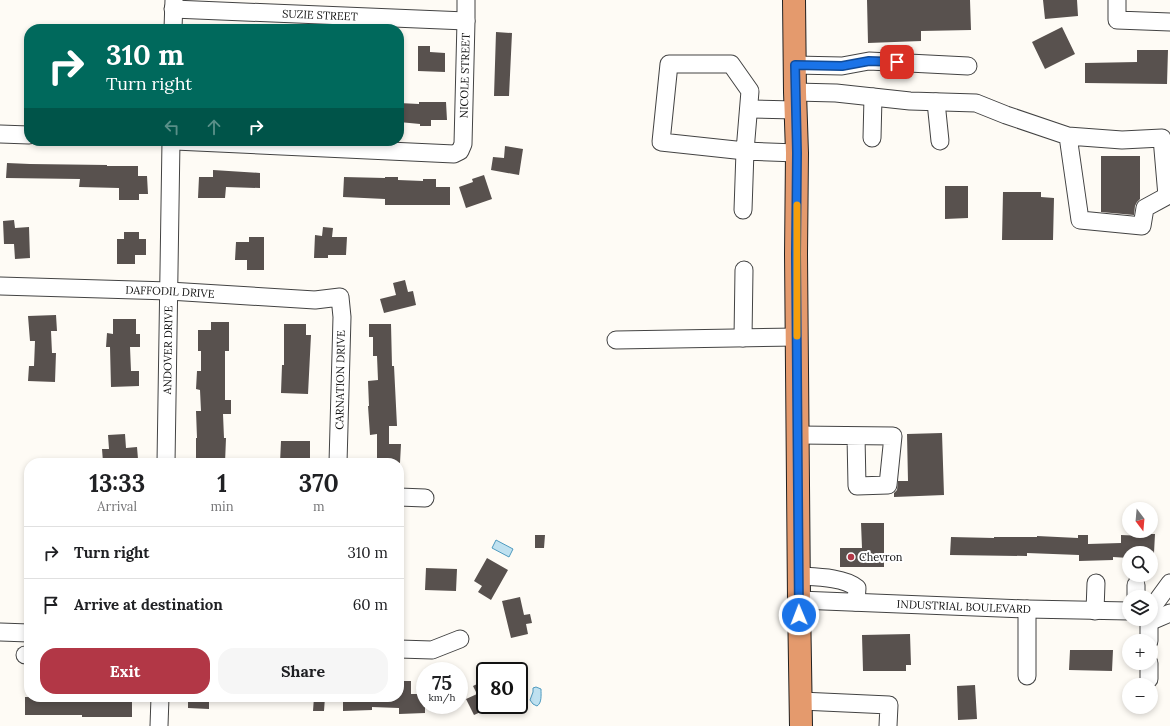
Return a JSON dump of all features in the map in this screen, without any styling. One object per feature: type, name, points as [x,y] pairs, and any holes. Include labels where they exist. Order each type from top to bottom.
[{"type":"highway","points":[[794,0],[797,153],[796,254],[801,726]]},
{"type":"street","name":"NICOLE STREET","points":[[282,146],[454,154],[460,152],[463,144],[466,0]]},
{"type":"street","points":[[1117,0],[1117,20],[1170,22]]},
{"type":"street","name":"SUZIE STREET","points":[[174,4],[466,22]]},
{"type":"street","points":[[173,24],[174,4]]},
{"type":"street","points":[[795,65],[842,66],[869,61],[968,66]]},
{"type":"street","points":[[743,210],[745,151],[750,91],[731,64],[669,64],[661,142],[745,151],[797,153]]},
{"type":"street","points":[[748,108],[836,93],[910,101],[976,103],[1068,136],[1122,140],[1162,138],[1167,196],[1145,208],[1142,226],[1080,220],[1068,136]]},
{"type":"street","points":[[872,138],[873,97]]},
{"type":"street","points":[[936,102],[940,141]]},
{"type":"street","points":[[0,134],[24,135]]},
{"type":"street","name":"ANDOVER DRIVE","points":[[166,458],[171,146]]},
{"type":"street","points":[[743,338],[744,270]]},
{"type":"street","name":"DAFFODIL DRIVE","points":[[0,286],[169,291],[315,300],[340,297]]},
{"type":"street","name":"CARNATION DRIVE","points":[[338,458],[342,317],[340,297]]},
{"type":"street","points":[[616,340],[797,337]]},
{"type":"street","points":[[798,435],[856,436]]},
{"type":"street","points":[[404,497],[425,498]]},
{"type":"street","points":[[799,576],[835,580],[852,584],[857,588],[856,602]]},
{"type":"street","points":[[1095,611],[1096,583]]},
{"type":"street","points":[[1158,603],[1170,583]]},
{"type":"street","name":"INDUSTRIAL BOULEVARD","points":[[799,600],[1027,609],[1122,611]]},
{"type":"street","points":[[1027,609],[1027,676]]},
{"type":"street","points":[[1158,615],[1170,613]]},
{"type":"street","points":[[0,632],[24,633]]},
{"type":"street","points":[[404,649],[432,650],[460,639]]},
{"type":"street","points":[[801,701],[889,705],[888,726]]},
{"type":"street","points":[[159,726],[160,702]]},
{"type":"water","points":[[496,540],[513,549],[509,557],[492,548]]},
{"type":"water","points":[[536,687],[541,689],[540,701],[539,705],[537,706],[530,700],[533,688]]},
{"type":"building","points":[[867,0],[970,0],[971,30],[921,31],[921,41],[868,43]]},
{"type":"building","points":[[1043,0],[1077,0],[1078,16],[1045,19]]},
{"type":"building","points":[[1062,27],[1075,54],[1045,69],[1032,42]]},
{"type":"building","points":[[496,32],[512,33],[509,96],[494,96]]},
{"type":"building","points":[[418,46],[430,46],[430,52],[445,53],[445,72],[418,71]]},
{"type":"building","points":[[1137,50],[1168,50],[1167,84],[1085,83],[1085,63],[1137,62]]},
{"type":"building","points":[[419,102],[446,102],[447,120],[431,120],[431,126],[420,126],[420,124],[404,122],[404,103],[419,104]]},
{"type":"building","points":[[505,146],[523,149],[519,175],[491,170],[493,157],[504,158]]},
{"type":"building","points":[[1101,156],[1140,156],[1140,199],[1135,206],[1134,215],[1101,212]]},
{"type":"building","points":[[7,163],[138,166],[138,176],[147,176],[148,194],[139,194],[139,200],[119,200],[119,188],[79,187],[80,179],[6,178]]},
{"type":"building","points":[[213,170],[260,173],[260,188],[226,187],[225,198],[198,198],[199,177],[213,177]]},
{"type":"building","points":[[484,175],[492,199],[466,208],[459,187],[473,182],[472,179]]},
{"type":"building","points":[[344,177],[398,177],[398,180],[423,181],[423,179],[436,179],[436,187],[450,187],[450,205],[385,205],[385,199],[343,197]]},
{"type":"building","points":[[945,186],[968,186],[968,218],[945,219]]},
{"type":"building","points":[[1003,192],[1041,192],[1041,197],[1054,198],[1053,240],[1002,240]]},
{"type":"building","points":[[14,220],[15,228],[29,227],[30,258],[15,259],[14,244],[4,244],[3,221]]},
{"type":"building","points":[[323,227],[333,228],[332,237],[347,237],[346,255],[328,255],[328,258],[314,258],[315,235],[322,236]]},
{"type":"building","points":[[124,232],[139,232],[139,239],[146,239],[146,255],[135,255],[135,264],[117,264],[117,239],[124,239]]},
{"type":"building","points":[[249,237],[264,237],[264,270],[247,270],[247,260],[235,260],[236,242],[249,242]]},
{"type":"building","points":[[405,280],[408,292],[413,291],[416,305],[384,313],[380,299],[396,295],[393,283]]},
{"type":"building","points":[[56,315],[57,331],[51,331],[52,353],[56,353],[55,382],[28,381],[29,366],[34,366],[35,341],[30,341],[28,316]]},
{"type":"building","points":[[113,319],[136,319],[136,334],[140,334],[140,347],[130,347],[131,371],[139,371],[139,386],[111,387],[110,347],[106,347],[107,333],[113,334]]},
{"type":"building","points":[[211,322],[229,322],[229,351],[225,351],[225,400],[231,400],[231,414],[223,414],[224,438],[226,438],[225,458],[196,458],[196,411],[201,411],[200,390],[196,389],[197,371],[201,371],[201,351],[198,351],[198,330],[211,330]]},
{"type":"building","points":[[284,324],[306,324],[306,335],[311,335],[308,394],[281,393],[282,365],[284,365]]},
{"type":"building","points":[[369,324],[391,324],[392,366],[394,366],[397,426],[389,426],[389,444],[401,444],[400,458],[377,458],[377,434],[370,435],[368,381],[378,380],[377,356],[373,356],[373,337],[369,337]]},
{"type":"building","points":[[942,433],[944,495],[894,497],[894,493],[897,490],[898,481],[908,481],[907,434]]},
{"type":"building","points":[[125,434],[126,448],[137,447],[138,458],[103,458],[102,449],[109,449],[108,435]]},
{"type":"building","points":[[281,441],[310,441],[310,458],[280,458]]},
{"type":"building","points":[[861,523],[884,523],[884,567],[840,567],[840,548],[862,548]]},
{"type":"building","points":[[535,535],[545,535],[544,548],[535,548]]},
{"type":"building","points":[[1078,535],[1088,535],[1088,544],[1121,543],[1121,535],[1122,538],[1155,538],[1154,546],[1122,546],[1122,558],[1113,557],[1113,560],[1079,561],[1079,555],[1027,553],[1027,556],[950,555],[951,537],[994,538],[1037,536],[1078,538]]},
{"type":"building","points":[[487,558],[508,570],[491,600],[478,592],[482,586],[474,581]]},
{"type":"building","points":[[426,568],[457,569],[456,591],[425,590]]},
{"type":"building","points":[[520,597],[524,615],[530,614],[532,623],[526,624],[528,634],[511,638],[502,601]]},
{"type":"building","points":[[910,634],[911,665],[906,665],[906,671],[863,671],[862,635]]},
{"type":"building","points":[[1070,650],[1113,650],[1112,671],[1069,670]]},
{"type":"building","points":[[404,681],[411,681],[411,694],[416,694],[416,713],[399,714],[399,708],[372,707],[372,710],[343,711],[343,702],[404,702]]},
{"type":"building","points":[[476,684],[476,692],[473,686]]},
{"type":"building","points":[[975,685],[977,719],[958,720],[957,686]]},
{"type":"building","points":[[476,694],[476,714],[474,715],[468,703],[468,698]]},
{"type":"building","points":[[25,702],[132,702],[132,717],[25,715]]},
{"type":"building","points":[[188,702],[209,702],[209,709],[188,708]]},
{"type":"building","points":[[314,702],[325,702],[324,711],[313,711]]},
{"type":"slow traffic","points":[[797,205],[797,336]]},
{"type":"place","name":"Chevron","points":[[851,557]]},
{"type":"route","points":[[799,615],[796,254],[797,153],[795,65],[842,66],[869,61],[897,62]]}]
